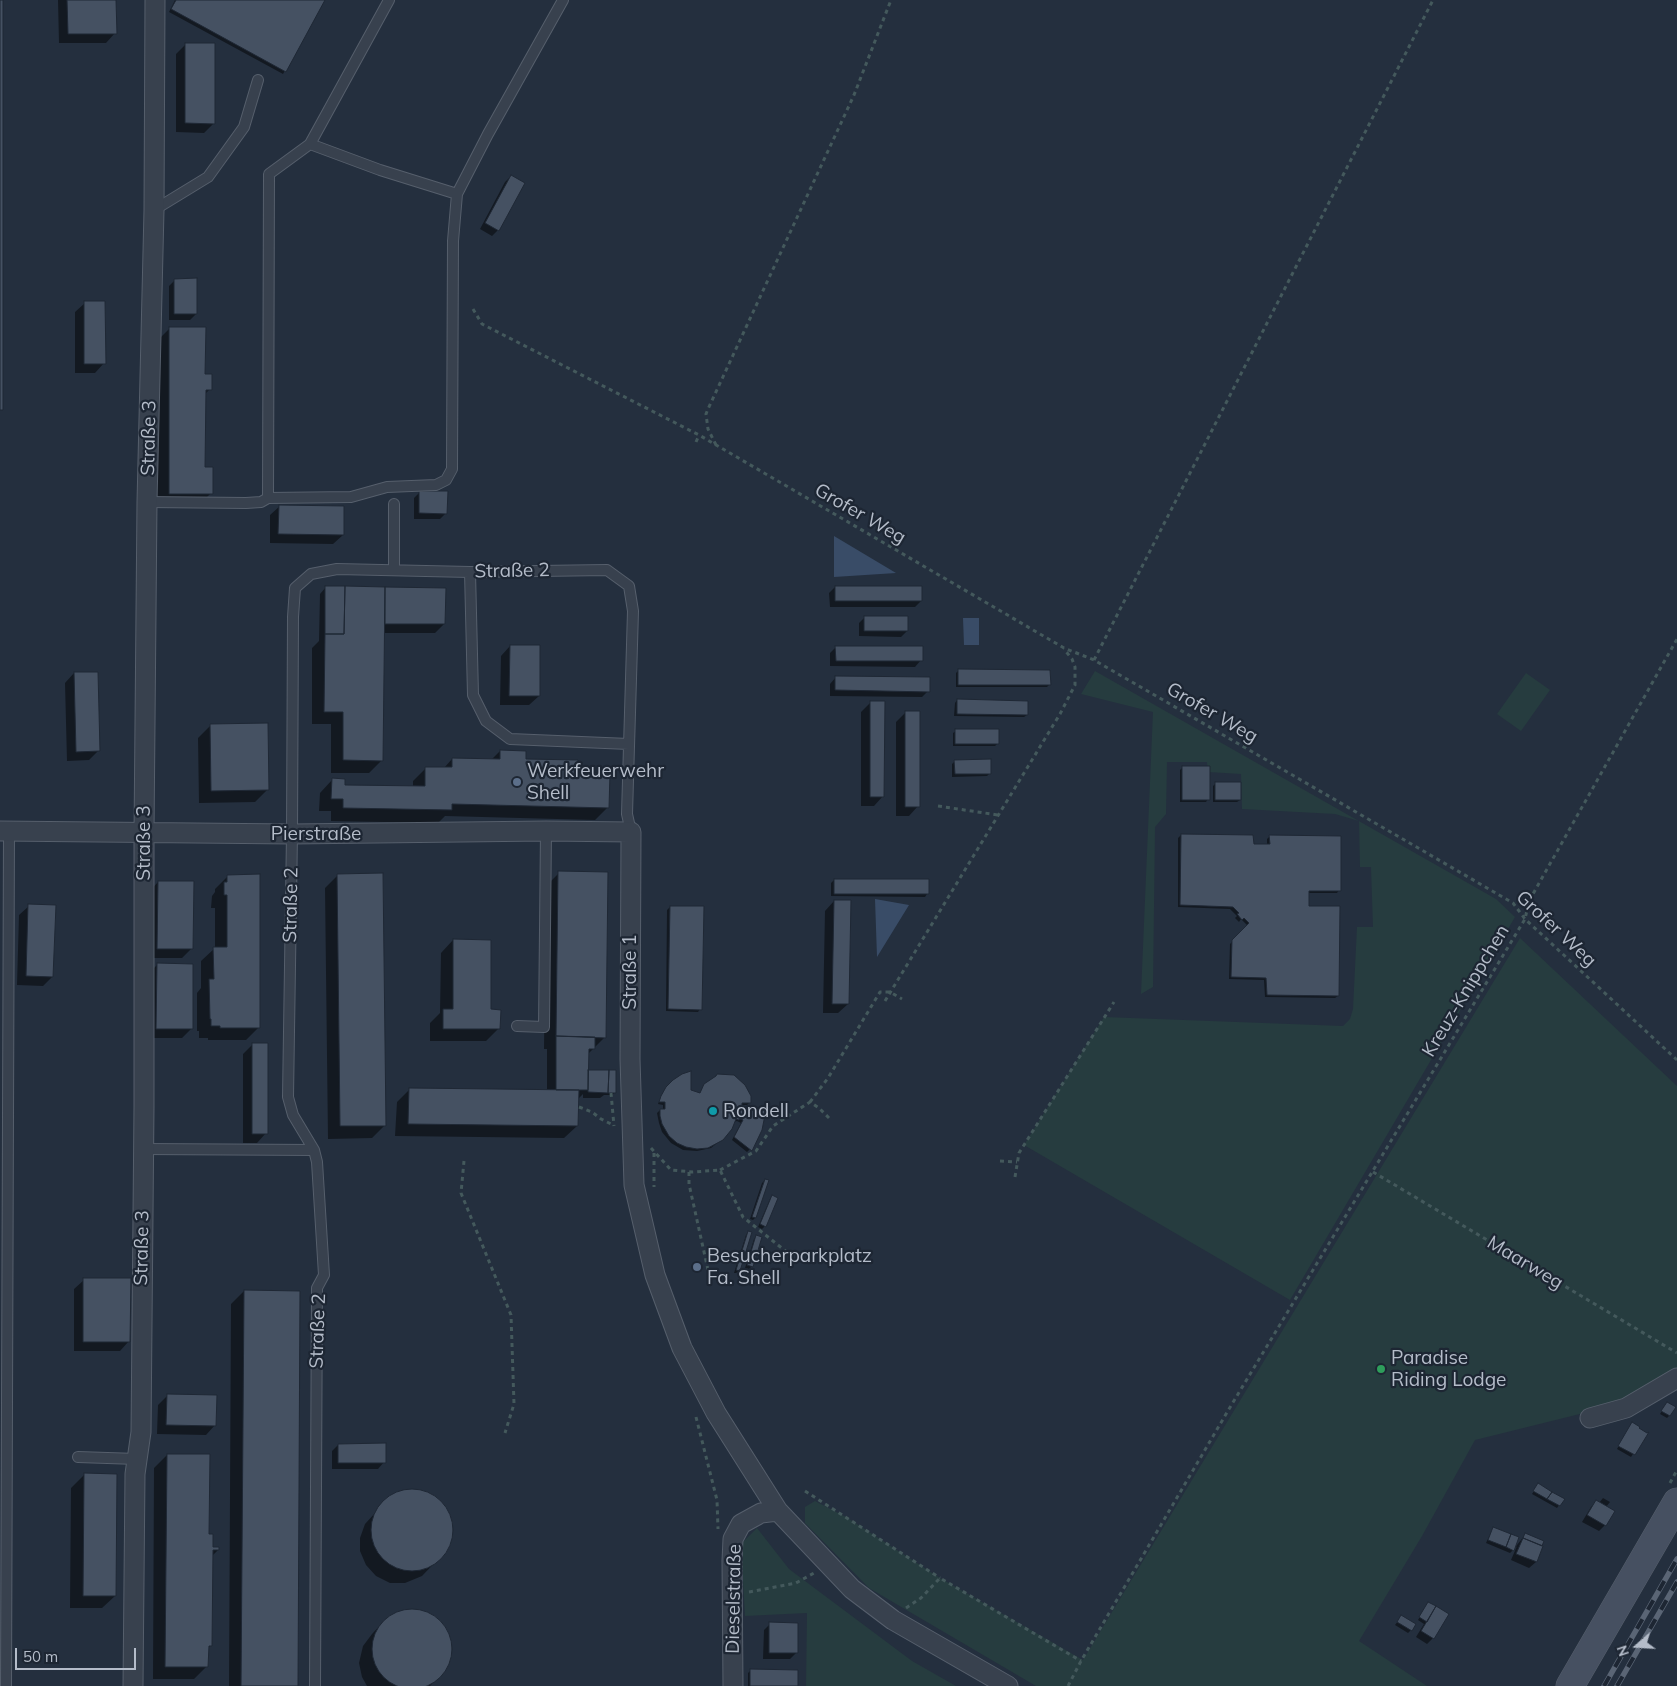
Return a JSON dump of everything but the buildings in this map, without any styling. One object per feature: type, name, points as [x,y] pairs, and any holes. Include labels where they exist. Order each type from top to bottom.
[{"type":"main road","points":[[1570,1686],[1677,1502]]},
{"type":"street","name":"Straße 3","points":[[133,1686],[136,1474],[141,1432],[144,1149],[144,833],[154,210],[155,0]]},
{"type":"street","name":"Pierstraße","points":[[5,831],[292,834],[546,831],[631,832]]},
{"type":"street","name":"Straße 1","points":[[631,832],[630,1059],[634,1185],[655,1276],[682,1348],[716,1413],[778,1511],[852,1589],[893,1620],[1008,1686]]},
{"type":"street","points":[[1590,1418],[1626,1408],[1677,1378]]},
{"type":"street","name":"Dieselstraße","points":[[733,1686],[733,1539],[741,1524],[761,1513],[778,1511]]},
{"type":"lane","points":[[268,498],[269,174],[310,144],[389,0]]},
{"type":"lane","points":[[148,502],[246,503],[261,502],[268,498],[351,497],[387,487],[436,486],[446,480],[452,469],[453,241],[457,194],[488,134],[563,0]]},
{"type":"lane","points":[[154,210],[208,177],[244,127],[258,80]]},
{"type":"lane","points":[[310,144],[380,170],[457,194]]},
{"type":"lane","points":[[394,504],[394,570]]},
{"type":"lane","name":"Straße 2","points":[[315,1686],[317,1288],[324,1275],[318,1162],[314,1150],[293,1115],[288,1097],[293,617],[295,588],[311,574],[337,569],[470,572],[607,570],[629,586],[633,611],[627,814],[631,832]]},
{"type":"lane","points":[[470,572],[473,695],[486,721],[510,739],[629,744]]},
{"type":"lane","points":[[5,831],[6,1686]]},
{"type":"lane","points":[[517,1026],[544,1027],[546,831]]},
{"type":"lane","points":[[144,1149],[314,1150]]},
{"type":"lane","points":[[78,1457],[137,1459]]},
{"type":"path","points":[[717,446],[708,428],[706,414],[708,408],[854,95],[891,0]]},
{"type":"path","points":[[1094,660],[1433,0]]},
{"type":"path","name":"Grofer Weg","points":[[472,310],[482,324],[699,435],[1064,648],[1094,660],[1512,903],[1525,919],[1677,1060]]},
{"type":"path","points":[[696,442],[699,435]]},
{"type":"path","name":"Kreuz-Knippchen","points":[[1068,1686],[1228,1409],[1525,919],[1529,901],[1677,639]]},
{"type":"path","points":[[885,1001],[1060,714],[1075,685],[1072,660],[1064,648]]},
{"type":"path","points":[[938,806],[998,815]]},
{"type":"path","points":[[632,1135],[643,1134],[654,1153],[670,1170],[689,1172],[720,1170],[756,1151],[773,1126],[810,1102],[828,1078],[880,992],[890,992],[902,1000]]},
{"type":"path","points":[[1015,1178],[1019,1153],[1114,1002]]},
{"type":"path","points":[[810,1102],[830,1120]]},
{"type":"path","points":[[579,1107],[592,1112],[613,1125]]},
{"type":"path","points":[[654,1153],[655,1193]]},
{"type":"path","points":[[464,1161],[461,1192],[511,1315],[514,1404],[505,1433]]},
{"type":"path","points":[[1000,1161],[1018,1162]]},
{"type":"path","points":[[720,1170],[743,1217],[788,1253]]},
{"type":"path","points":[[689,1172],[689,1184],[710,1279]]},
{"type":"path","name":"Maarweg","points":[[1373,1172],[1677,1353]]},
{"type":"path","points":[[696,1417],[717,1500],[718,1529]]},
{"type":"path","points":[[805,1491],[940,1578],[1081,1661]]},
{"type":"path","points":[[732,1595],[796,1583],[816,1571]]},
{"type":"path","points":[[893,1620],[907,1607],[921,1598],[940,1578]]},
{"type":"green space","points":[[1095,671],[1359,821],[1335,814],[1242,809],[1241,774],[1208,772],[1207,762],[1167,762],[1166,814],[1155,827],[1153,987],[1141,994],[1153,712],[1081,694]]},
{"type":"green space","points":[[1526,673],[1550,690],[1521,731],[1497,714]]},
{"type":"green space","points":[[1359,821],[1496,899],[1515,917],[1290,1300],[1024,1145],[1104,1017],[1343,1026],[1350,1019],[1353,1009],[1357,927],[1373,927],[1371,867],[1360,867]]},
{"type":"green space","points":[[1520,938],[1677,1086],[1677,1384],[1631,1397],[1608,1407],[1475,1440],[1422,1536],[1359,1641],[1427,1686],[1036,1686],[869,1588],[805,1523],[805,1507],[815,1501],[846,1517],[940,1578],[1083,1660]]},
{"type":"green space","points":[[757,1528],[789,1569],[912,1661],[956,1686],[806,1686],[807,1613],[745,1616],[742,1563],[743,1542]]},
{"type":"water","points":[[834,536],[896,573],[834,577]]},
{"type":"water","points":[[963,618],[979,618],[979,645],[964,645]]},
{"type":"water","points":[[875,899],[909,905],[877,957]]},
{"type":"railway","points":[[1604,1686],[1677,1559]]},
{"type":"railway","points":[[1617,1686],[1677,1582]]},
{"type":"place","name":"Werkfeuerwehr Shell","points":[[517,782]]},
{"type":"place","name":"Rondell","points":[[713,1111]]},
{"type":"place","name":"Besucherparkplatz Fa. Shell","points":[[697,1267]]},
{"type":"place","name":"Paradise Riding Lodge","points":[[1381,1369]]}]
